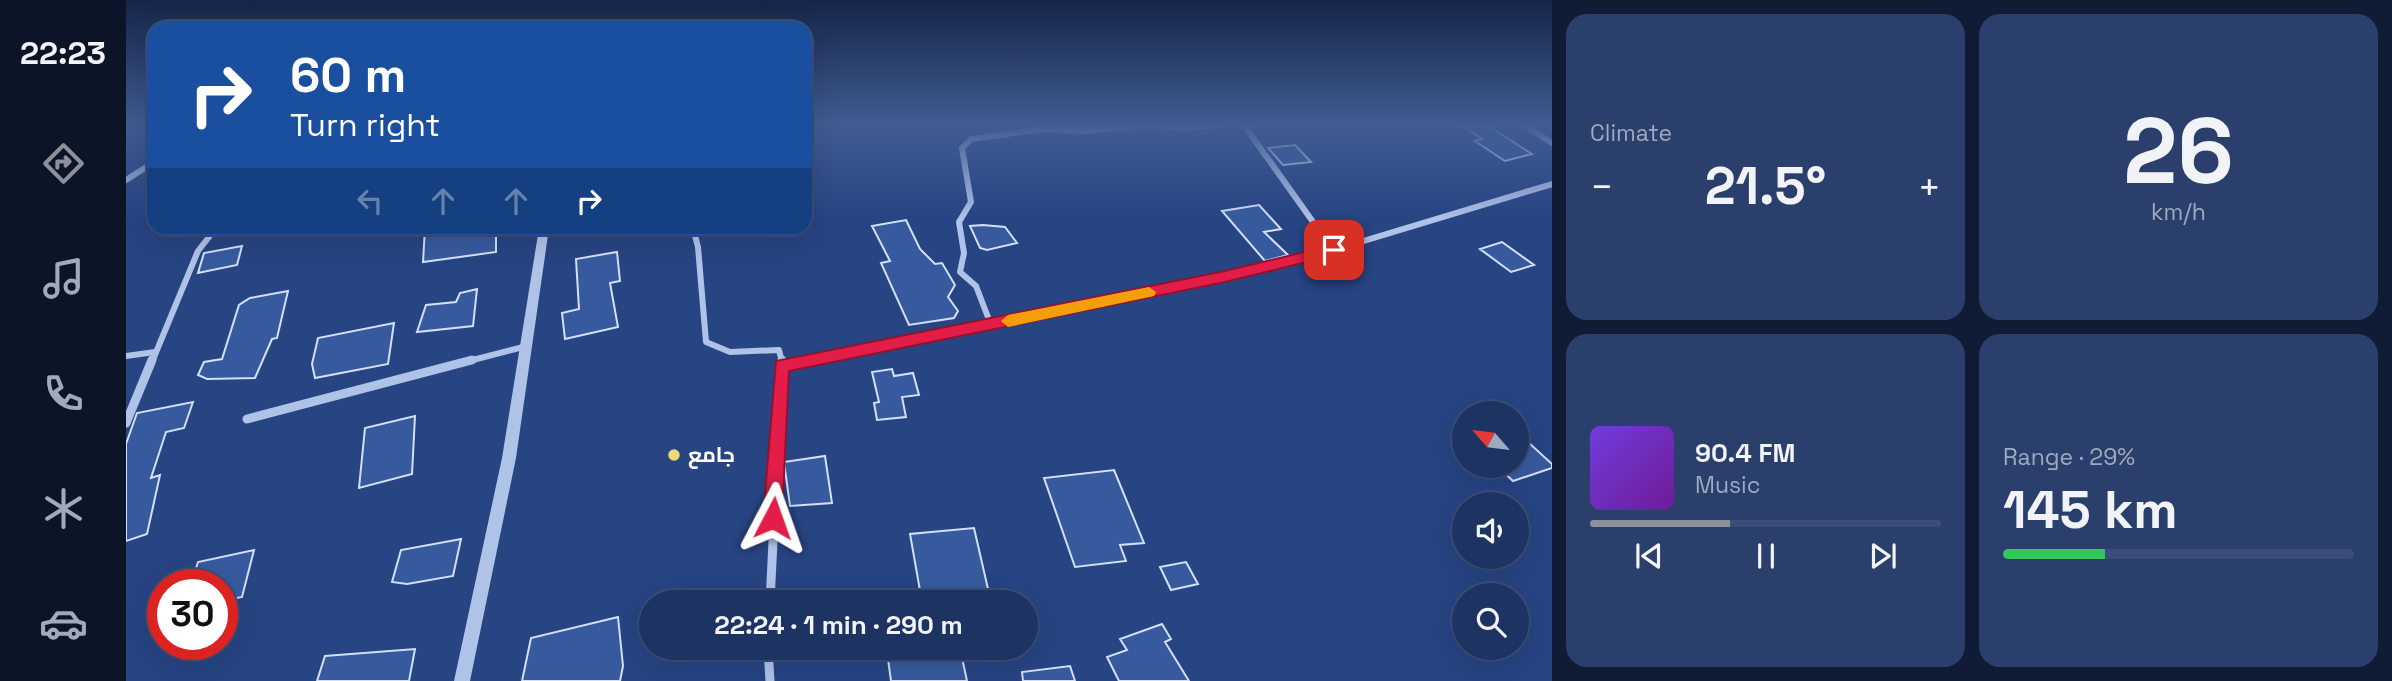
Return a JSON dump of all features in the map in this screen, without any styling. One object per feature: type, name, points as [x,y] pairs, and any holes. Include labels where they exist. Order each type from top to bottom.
[{"type":"street","points":[[963,157],[971,202],[959,222],[964,253],[960,272],[964,279],[976,286],[991,325]]},
{"type":"street","points":[[1267,157],[1334,250]]},
{"type":"street","points":[[126,180],[147,166]]},
{"type":"street","points":[[781,366],[1225,276],[1334,250],[1552,184]]},
{"type":"street","points":[[126,423],[198,251],[211,235]]},
{"type":"street","points":[[462,681],[509,458],[543,235]]},
{"type":"street","points":[[698,235],[699,287],[706,342],[721,351],[781,350],[770,590]]},
{"type":"street","points":[[247,419],[527,346]]},
{"type":"street","points":[[126,356],[155,352]]},
{"type":"street","points":[[768,660],[769,681]]},
{"type":"building","points":[[1276,157],[1306,157],[1311,162],[1283,165]]},
{"type":"building","points":[[1499,157],[1521,157],[1505,161]]},
{"type":"building","points":[[1259,205],[1281,229],[1264,232],[1288,255],[1265,261],[1222,211]]},
{"type":"building","points":[[906,220],[920,249],[935,264],[942,263],[955,285],[948,297],[958,311],[954,318],[909,325],[881,263],[890,261],[872,226]]},
{"type":"building","points":[[970,226],[1005,227],[1017,243],[987,250],[980,248]]},
{"type":"building","points":[[425,235],[496,235],[496,252],[423,262]]},
{"type":"building","points":[[1502,242],[1534,265],[1511,272],[1480,249]]},
{"type":"building","points":[[242,246],[237,265],[198,273],[204,253]]},
{"type":"building","points":[[617,252],[620,281],[610,283],[618,327],[565,339],[562,313],[579,309],[576,259]]},
{"type":"building","points":[[477,289],[473,326],[417,332],[426,305],[456,302],[460,293]]},
{"type":"building","points":[[288,291],[277,338],[272,339],[255,378],[207,379],[198,375],[204,362],[222,359],[239,305],[250,298]]},
{"type":"building","points":[[394,323],[388,364],[315,378],[312,364],[318,338]]},
{"type":"building","points":[[892,369],[894,376],[913,373],[919,395],[902,397],[906,417],[877,420],[874,403],[879,402],[872,372]]},
{"type":"building","points":[[193,402],[184,428],[166,432],[151,478],[160,475],[147,534],[126,541],[126,444],[137,413]]},
{"type":"building","points":[[415,416],[412,474],[359,488],[365,428]]},
{"type":"building","points":[[1530,444],[1552,464],[1552,468],[1530,475]]},
{"type":"building","points":[[825,456],[832,503],[790,506],[784,462]]},
{"type":"building","points":[[1114,470],[1144,543],[1120,545],[1126,561],[1075,567],[1044,478]]},
{"type":"building","points":[[974,528],[988,590],[920,590],[910,534]]},
{"type":"building","points":[[461,539],[453,576],[407,584],[392,582],[401,550]]},
{"type":"building","points":[[254,550],[242,597],[238,598],[238,569],[196,569],[198,562]]},
{"type":"building","points":[[1186,562],[1198,584],[1171,590],[1160,567]]},
{"type":"building","points":[[618,617],[623,666],[620,681],[522,681],[531,638]]},
{"type":"building","points":[[1162,624],[1171,639],[1165,642],[1189,681],[1119,681],[1107,657],[1127,650],[1120,639]]},
{"type":"building","points":[[415,649],[409,681],[317,681],[325,656]]},
{"type":"building","points":[[888,660],[963,660],[967,681],[891,681]]},
{"type":"building","points":[[1070,666],[1075,681],[1023,681],[1022,672]]},
{"type":"slow traffic","points":[[1008,321],[1149,292]]},
{"type":"place","name":"جامع","points":[[674,455]]},
{"type":"route","points":[[773,518],[781,366],[1225,276],[1334,250]]}]
